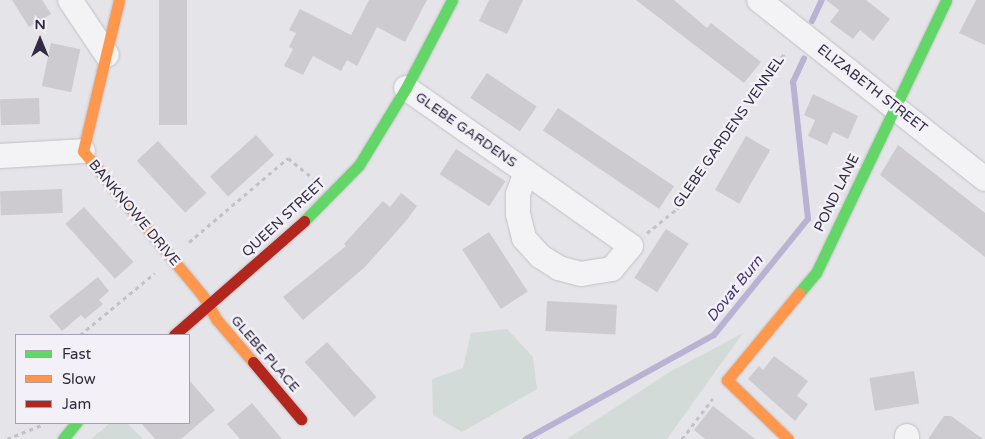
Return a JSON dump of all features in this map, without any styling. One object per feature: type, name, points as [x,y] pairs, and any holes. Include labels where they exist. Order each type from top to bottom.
[{"type":"street","points":[[70,0],[106,55]]},
{"type":"street","name":"BANKNOWE DRIVE","points":[[119,0],[83,151],[171,257],[209,307]]},
{"type":"street","name":"QUEEN STREET","points":[[175,334],[209,307],[333,194],[359,165],[406,88],[452,0]]},
{"type":"street","name":"ELIZABETH STREET","points":[[759,0],[896,106],[985,179]]},
{"type":"street","name":"POND LANE","points":[[727,380],[816,273],[946,0]]},
{"type":"street","name":"GLEBE GARDENS","points":[[406,88],[526,172],[631,246],[612,269],[581,274],[559,268],[540,256],[524,238],[518,214],[518,194],[526,172]]},
{"type":"street","points":[[0,156],[83,151]]},
{"type":"street","name":"GLEBE PLACE","points":[[209,307],[301,419]]},
{"type":"street","points":[[727,380],[788,439]]},
{"type":"street","points":[[62,439],[75,424]]},
{"type":"path","name":"GLEBE GARDENS VENNEL","points":[[631,246],[677,209],[799,32]]},
{"type":"path","points":[[81,334],[288,158],[333,194]]},
{"type":"path","points":[[682,439],[727,380]]},
{"type":"path","points":[[7,439],[45,424]]},
{"type":"shaded area","points":[[507,329],[533,357],[537,389],[462,432],[433,415],[432,379],[463,368],[471,333]]},
{"type":"shaded area","points":[[743,333],[667,439],[567,439],[668,373]]},
{"type":"shaded area","points":[[109,424],[128,424],[143,439],[91,439]]},
{"type":"building","points":[[12,0],[42,0],[51,14],[29,27]]},
{"type":"building","points":[[159,0],[187,0],[187,125],[159,125]]},
{"type":"building","points":[[369,0],[427,0],[405,42],[377,27],[357,66],[347,60],[341,71],[313,56],[303,75],[284,66],[293,49],[289,47],[296,33],[289,30],[300,9],[351,35]]},
{"type":"building","points":[[489,0],[523,0],[507,34],[479,21]]},
{"type":"building","points":[[636,0],[674,0],[707,28],[711,23],[761,62],[744,83]]},
{"type":"building","points":[[826,0],[866,0],[890,19],[873,41],[860,30],[853,39],[830,22],[839,10]]},
{"type":"building","points":[[976,0],[985,0],[985,45],[959,33]]},
{"type":"building","points":[[51,43],[80,49],[71,92],[42,86]]},
{"type":"building","points":[[487,73],[537,107],[520,131],[470,98]]},
{"type":"building","points":[[813,94],[858,116],[848,139],[833,132],[827,145],[808,136],[815,120],[804,115]]},
{"type":"building","points":[[39,98],[40,124],[1,125],[0,99]]},
{"type":"building","points":[[558,108],[674,186],[659,209],[543,130]]},
{"type":"building","points":[[256,135],[274,155],[228,197],[210,176]]},
{"type":"building","points":[[746,136],[770,150],[739,204],[715,190]]},
{"type":"building","points":[[158,141],[206,193],[185,213],[137,161]]},
{"type":"building","points":[[898,145],[985,213],[985,257],[880,175]]},
{"type":"building","points":[[456,149],[505,181],[489,206],[440,174]]},
{"type":"building","points":[[62,189],[63,213],[1,215],[0,191]]},
{"type":"building","points":[[401,193],[417,206],[406,221],[365,267],[303,320],[283,297],[346,246],[344,244],[383,201],[390,207]]},
{"type":"building","points":[[84,207],[134,262],[115,279],[65,224]]},
{"type":"building","points":[[666,229],[689,244],[657,292],[634,278]]},
{"type":"building","points":[[489,232],[528,292],[501,309],[462,249]]},
{"type":"building","points":[[98,277],[109,291],[99,300],[103,304],[85,319],[81,315],[62,331],[49,316]]},
{"type":"building","points":[[547,301],[617,305],[615,335],[545,331]]},
{"type":"building","points":[[327,342],[377,397],[354,417],[305,362]]},
{"type":"building","points":[[774,356],[808,381],[797,396],[808,404],[795,421],[748,379],[759,366],[763,370]]},
{"type":"building","points":[[914,371],[919,404],[875,411],[870,378]]},
{"type":"building","points":[[190,381],[215,410],[181,439],[155,439],[142,424],[190,424]]},
{"type":"building","points":[[252,403],[282,439],[240,439],[227,424]]},
{"type":"building","points":[[713,406],[755,439],[705,439],[694,430]]},
{"type":"building","points":[[944,416],[951,416],[983,439],[928,439]]},
{"type":"waterway","name":"Dovat Burn","points":[[812,21],[822,0]]},
{"type":"waterway","name":"Dovat Burn","points":[[526,439],[714,335],[808,219],[793,82],[804,58]]},
{"type":"traffic: fast","points":[[304,221],[359,165],[406,88],[452,0]]},
{"type":"traffic: fast","points":[[799,293],[816,273],[946,0]]},
{"type":"traffic: fast","points":[[63,439],[75,424]]},
{"type":"traffic: slow","points":[[119,0],[83,151],[203,296],[217,320],[253,362]]},
{"type":"traffic: slow","points":[[788,439],[727,380],[799,293]]},
{"type":"traffic: jam","points":[[175,334],[304,221]]},
{"type":"traffic: jam","points":[[253,362],[301,419]]}]
